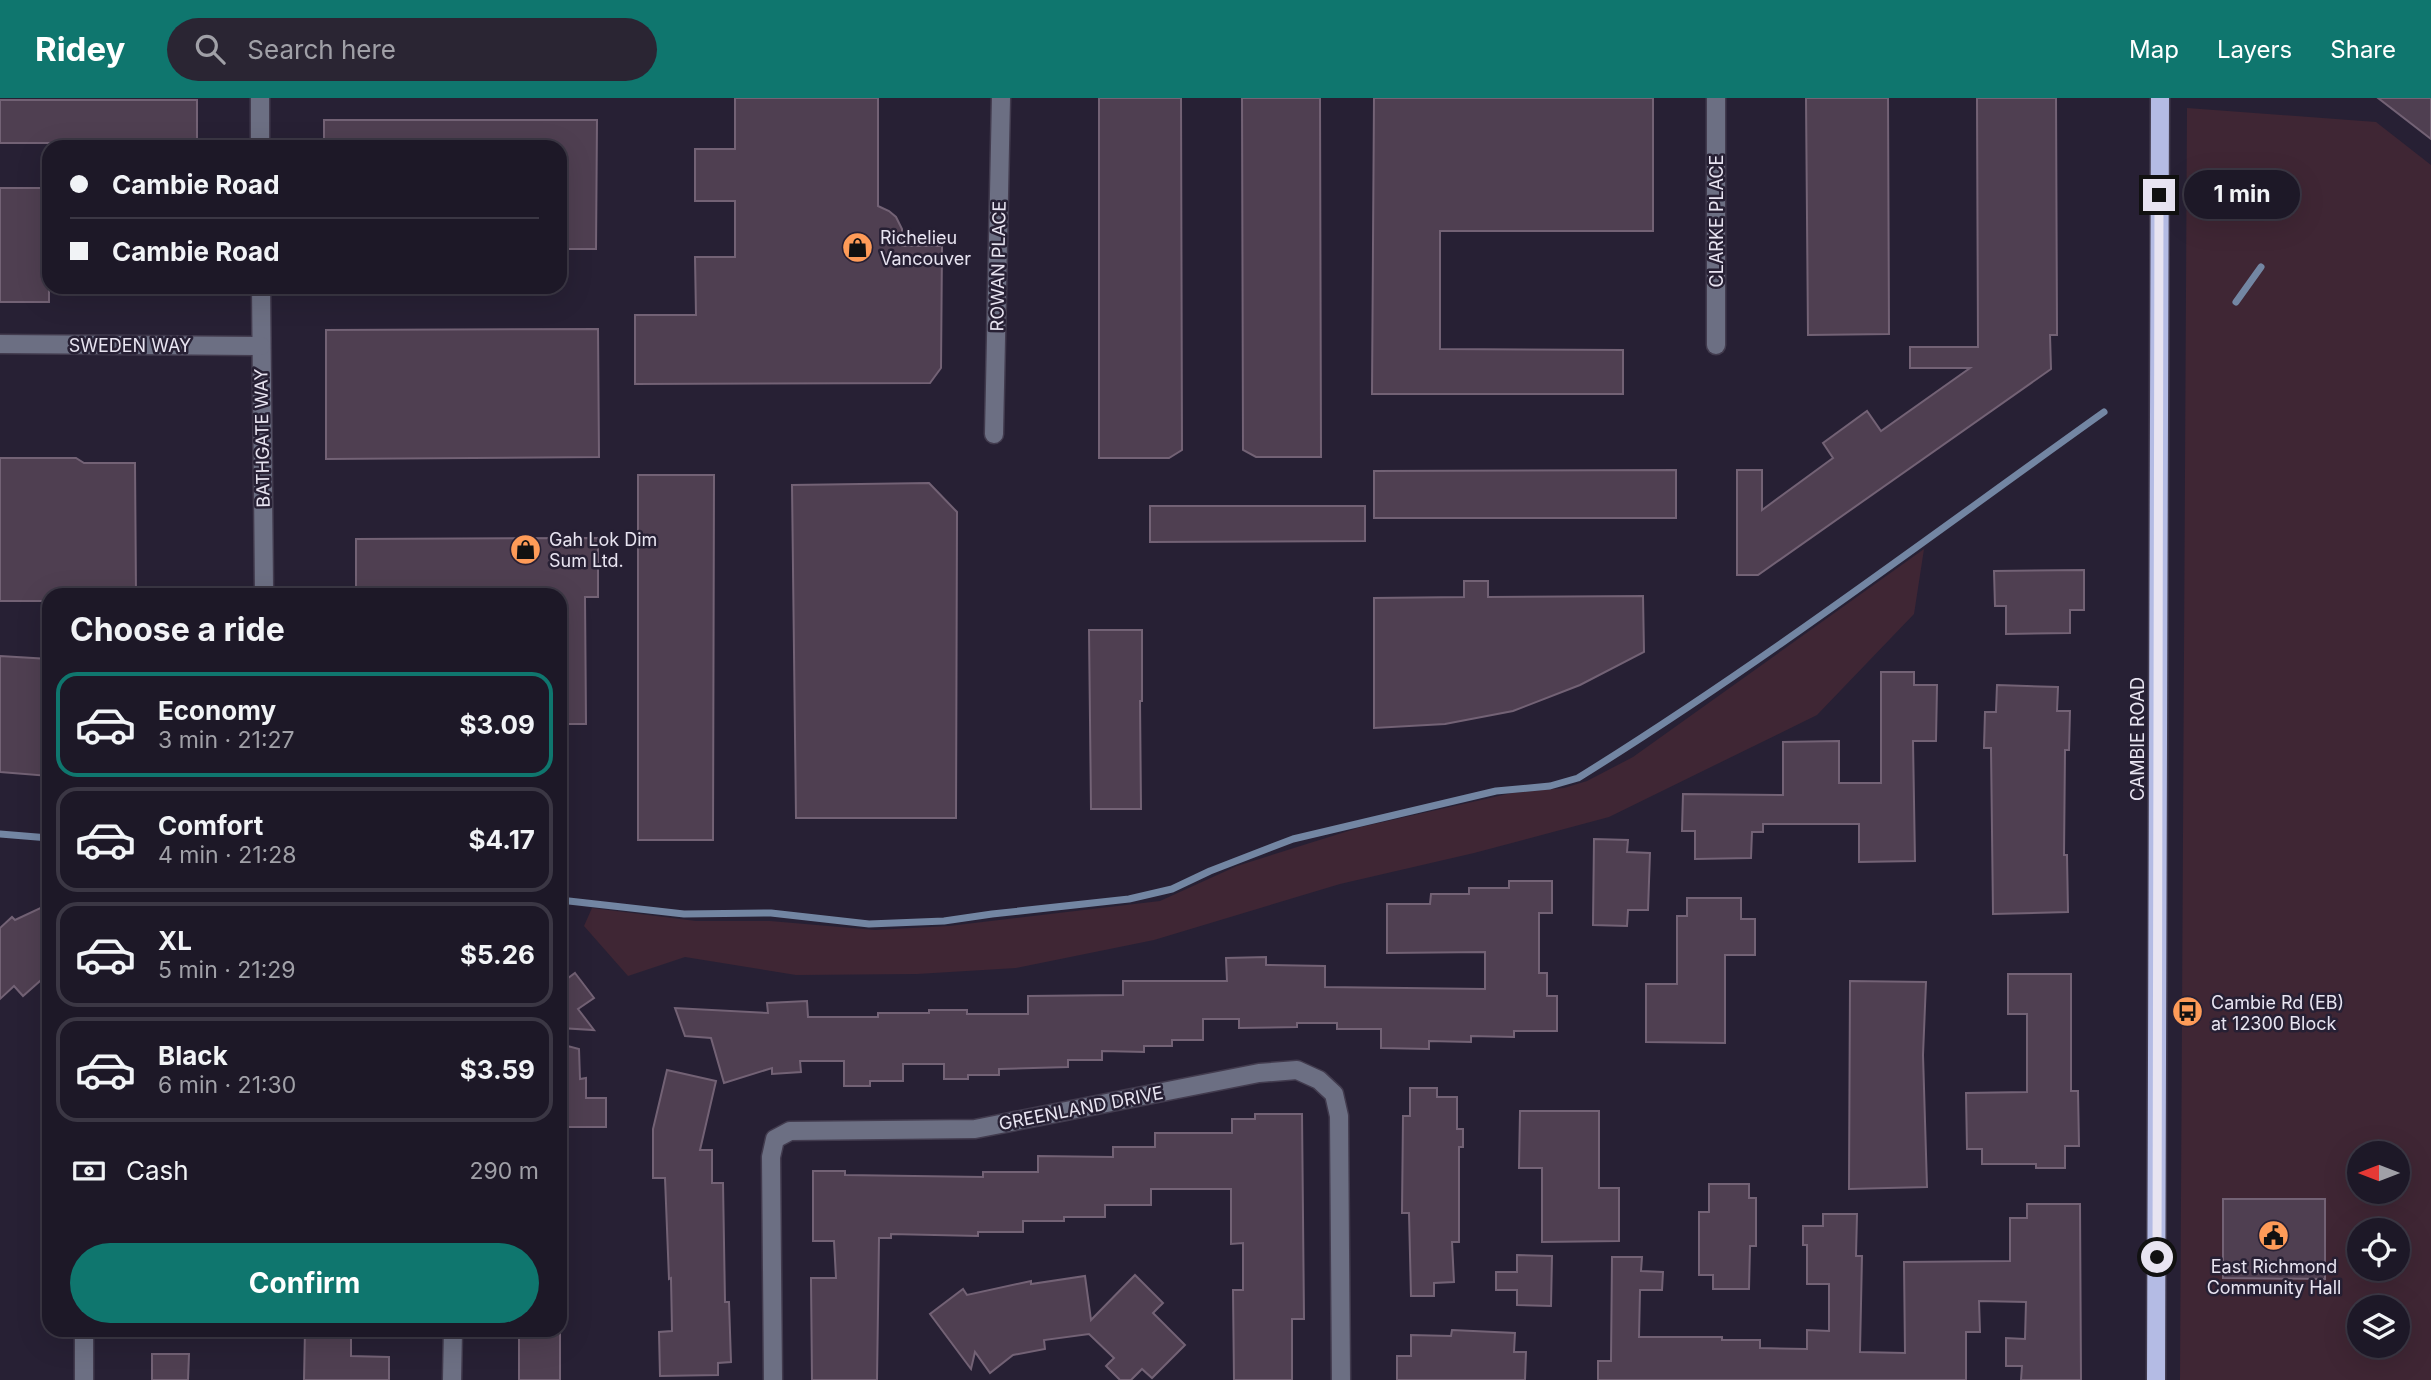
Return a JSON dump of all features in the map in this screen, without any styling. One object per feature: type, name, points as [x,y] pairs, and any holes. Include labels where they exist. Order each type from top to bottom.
[{"type":"main road","name":"CAMBIE ROAD","points":[[2156,1380],[2160,98]]},
{"type":"street","points":[[260,98],[260,140]]},
{"type":"street","name":"ROWAN PLACE","points":[[995,434],[1001,98]]},
{"type":"street","name":"CLARKE PLACE","points":[[1716,98],[1716,345]]},
{"type":"street","name":"BATHGATE WAY","points":[[261,294],[264,588]]},
{"type":"street","name":"SWEDEN WAY","points":[[0,344],[261,346]]},
{"type":"street","name":"GREENLAND DRIVE","points":[[773,1380],[771,1157],[775,1139],[790,1131],[975,1129],[1259,1073],[1297,1070],[1319,1080],[1334,1094],[1339,1116],[1341,1380]]},
{"type":"street","points":[[84,1337],[84,1380]]},
{"type":"street","points":[[453,1337],[453,1380]]},
{"type":"shaded area","points":[[2187,108],[2376,122],[2431,165],[2431,1380],[2180,1380]]},
{"type":"shaded area","points":[[1924,549],[1914,614],[1817,715],[1609,817],[1474,853],[1340,884],[1154,940],[1016,968],[917,974],[796,975],[685,957],[628,976],[584,926],[592,908],[696,921],[770,921],[875,930],[949,926],[1160,901],[1237,866],[1361,827],[1512,793],[1564,788],[1587,781],[1633,757]]},
{"type":"building","points":[[735,98],[878,98],[878,206],[896,217],[902,229],[902,246],[942,246],[941,368],[930,383],[635,384],[635,315],[696,315],[695,257],[735,257],[735,201],[695,201],[695,149],[735,149]]},
{"type":"building","points":[[1099,98],[1181,98],[1182,450],[1169,458],[1099,458]]},
{"type":"building","points":[[1242,98],[1320,98],[1321,457],[1256,457],[1243,450]]},
{"type":"building","points":[[1374,98],[1653,98],[1653,231],[1440,231],[1440,349],[1623,350],[1623,394],[1372,394]]},
{"type":"building","points":[[1806,98],[1888,98],[1889,334],[1808,335]]},
{"type":"building","points":[[1977,98],[2056,98],[2057,335],[2050,335],[2051,369],[1758,575],[1737,575],[1737,470],[1762,470],[1762,510],[1833,458],[1823,443],[1867,411],[1881,431],[1970,368],[1910,368],[1910,347],[1978,347]]},
{"type":"building","points":[[2378,98],[2431,98],[2431,139]]},
{"type":"building","points":[[0,100],[197,100],[197,140],[42,140],[42,143],[0,143]]},
{"type":"building","points":[[324,120],[597,120],[596,249],[567,249],[567,140],[324,140]]},
{"type":"building","points":[[0,188],[41,188],[42,294],[49,294],[49,302],[0,302]]},
{"type":"building","points":[[598,329],[599,457],[326,459],[326,330]]},
{"type":"building","points":[[0,458],[76,458],[84,463],[135,463],[136,588],[42,588],[42,601],[0,601]]},
{"type":"building","points":[[1676,470],[1676,518],[1374,518],[1374,471]]},
{"type":"building","points":[[638,475],[714,475],[713,840],[638,840]]},
{"type":"building","points":[[929,483],[957,512],[956,818],[796,818],[792,485]]},
{"type":"building","points":[[1150,506],[1365,506],[1365,541],[1150,542]]},
{"type":"building","points":[[598,538],[598,597],[585,597],[586,724],[567,724],[567,588],[356,588],[356,539]]},
{"type":"building","points":[[2084,570],[2084,610],[2070,610],[2070,633],[2006,634],[2006,606],[1995,606],[1994,571]]},
{"type":"building","points":[[1464,581],[1488,581],[1488,597],[1643,596],[1644,652],[1580,685],[1513,711],[1445,724],[1374,728],[1374,598],[1464,597]]},
{"type":"building","points":[[1089,630],[1142,630],[1141,809],[1091,809]]},
{"type":"building","points":[[0,656],[42,659],[42,775],[0,772]]},
{"type":"building","points":[[1881,672],[1914,672],[1914,685],[1937,685],[1936,741],[1913,741],[1915,861],[1859,862],[1859,824],[1763,824],[1763,832],[1752,832],[1751,858],[1695,859],[1695,831],[1682,831],[1683,794],[1783,795],[1783,742],[1839,741],[1839,783],[1881,783]]},
{"type":"building","points":[[1997,685],[2058,687],[2057,711],[2070,711],[2069,750],[2065,750],[2064,855],[2067,855],[2068,912],[1993,914],[1991,748],[1984,748],[1985,712],[1996,712]]},
{"type":"building","points":[[1594,839],[1628,840],[1627,852],[1650,853],[1648,910],[1628,910],[1627,926],[1593,925]]},
{"type":"building","points":[[1509,881],[1552,881],[1552,913],[1539,913],[1539,973],[1547,973],[1547,996],[1557,996],[1557,1031],[1514,1031],[1514,1037],[1471,1036],[1471,1042],[1429,1041],[1429,1049],[1381,1048],[1381,1029],[1337,1029],[1337,1023],[1239,1028],[1239,1019],[1203,1019],[1203,1040],[1172,1040],[1172,1046],[1144,1046],[1144,1052],[1102,1051],[1102,1060],[1068,1060],[1068,1067],[999,1069],[999,1075],[968,1075],[968,1079],[944,1079],[944,1064],[903,1064],[903,1081],[870,1081],[870,1086],[844,1086],[844,1061],[800,1061],[801,1072],[772,1074],[772,1068],[724,1083],[711,1038],[685,1036],[675,1008],[768,1013],[767,1003],[807,1001],[808,1017],[878,1017],[878,1013],[929,1013],[929,1010],[967,1010],[967,1014],[1028,1014],[1028,996],[1123,995],[1123,981],[1227,981],[1226,958],[1266,957],[1266,965],[1325,966],[1325,987],[1485,989],[1485,952],[1387,953],[1387,904],[1430,904],[1431,894],[1469,894],[1469,888],[1509,888]]},
{"type":"building","points":[[1687,898],[1741,898],[1741,919],[1755,919],[1755,955],[1725,955],[1725,1043],[1646,1042],[1646,984],[1677,984],[1677,916],[1687,916]]},
{"type":"building","points":[[42,907],[42,979],[23,996],[14,986],[0,999],[0,928],[12,917],[15,920]]},
{"type":"building","points":[[575,973],[594,998],[578,1009],[594,1030],[567,1028],[567,979]]},
{"type":"building","points":[[2008,974],[2071,974],[2071,1091],[2078,1091],[2079,1146],[2065,1146],[2065,1168],[2036,1168],[2036,1164],[1982,1164],[1982,1149],[1967,1149],[1966,1093],[2027,1092],[2027,1014],[2008,1014]]},
{"type":"building","points":[[1850,981],[1926,982],[1923,1055],[1927,1187],[1849,1189]]},
{"type":"building","points":[[567,1046],[579,1049],[580,1079],[586,1078],[586,1098],[606,1098],[606,1127],[567,1127]]},
{"type":"building","points":[[667,1070],[716,1081],[700,1150],[712,1150],[712,1183],[723,1183],[725,1302],[729,1302],[731,1362],[718,1363],[718,1375],[660,1376],[659,1332],[672,1331],[671,1278],[669,1279],[665,1178],[653,1178],[653,1129]]},
{"type":"building","points":[[1410,1088],[1437,1088],[1437,1097],[1457,1097],[1457,1129],[1463,1129],[1463,1147],[1459,1147],[1459,1242],[1452,1242],[1454,1282],[1434,1283],[1434,1296],[1411,1296],[1409,1213],[1402,1213],[1403,1116],[1410,1116]]},
{"type":"building","points":[[1520,1111],[1599,1111],[1599,1188],[1619,1188],[1619,1241],[1542,1242],[1542,1168],[1519,1168]]},
{"type":"building","points":[[1255,1114],[1302,1114],[1304,1319],[1292,1319],[1292,1380],[1234,1380],[1233,1290],[1243,1290],[1243,1243],[1231,1244],[1231,1189],[1151,1189],[1151,1205],[1105,1205],[1105,1217],[1023,1221],[1023,1232],[978,1232],[978,1236],[891,1234],[891,1238],[879,1238],[877,1380],[812,1380],[811,1278],[836,1278],[834,1241],[813,1241],[813,1171],[845,1171],[845,1175],[983,1177],[983,1172],[1038,1172],[1038,1156],[1113,1157],[1113,1147],[1155,1147],[1155,1133],[1232,1133],[1232,1119],[1255,1119]]},
{"type":"building","points":[[1709,1184],[1749,1184],[1749,1198],[1756,1198],[1756,1246],[1750,1246],[1749,1289],[1713,1289],[1713,1275],[1699,1275],[1699,1212],[1709,1212]]},
{"type":"building","name":"East Richmond Community Hall","points":[[2223,1199],[2325,1199],[2325,1279],[2223,1278]]},
{"type":"building","points":[[2027,1204],[2080,1204],[2081,1380],[2021,1380],[2022,1366],[2006,1366],[2006,1338],[2025,1339],[2026,1302],[1979,1301],[1980,1332],[1966,1332],[1966,1380],[1598,1380],[1598,1361],[1611,1361],[1612,1257],[1642,1257],[1641,1271],[1663,1272],[1662,1290],[1640,1290],[1639,1337],[1722,1337],[1722,1340],[1760,1340],[1760,1348],[1807,1349],[1807,1330],[1829,1331],[1829,1284],[1807,1284],[1807,1245],[1803,1245],[1803,1226],[1823,1226],[1823,1214],[1857,1214],[1856,1256],[1862,1256],[1860,1352],[1905,1353],[1904,1262],[2010,1261],[2010,1218],[2027,1218]]},
{"type":"building","points":[[1517,1255],[1552,1256],[1551,1306],[1517,1305],[1517,1290],[1496,1290],[1496,1272],[1517,1272]]},
{"type":"building","points":[[1135,1275],[1163,1303],[1153,1313],[1185,1345],[1152,1378],[1142,1369],[1131,1380],[1120,1380],[1106,1366],[1114,1358],[1089,1334],[1044,1340],[1045,1349],[1013,1355],[990,1373],[975,1352],[971,1369],[930,1314],[963,1289],[967,1295],[1031,1281],[1031,1284],[1085,1276],[1091,1320]]},
{"type":"building","points":[[1452,1330],[1515,1333],[1514,1352],[1526,1352],[1525,1380],[1397,1380],[1397,1356],[1411,1356],[1411,1335],[1451,1336]]},
{"type":"building","points":[[305,1337],[351,1337],[351,1356],[389,1357],[389,1380],[304,1380]]},
{"type":"building","points":[[519,1337],[560,1337],[560,1380],[519,1380]]},
{"type":"building","points":[[152,1354],[189,1354],[188,1380],[152,1380]]},
{"type":"waterway","points":[[2236,302],[2261,267]]},
{"type":"waterway","points":[[567,901],[684,914],[771,913],[869,924],[944,921],[1129,899],[1172,889],[1210,871],[1293,839],[1496,791],[1550,786],[1578,778],[1779,645],[2104,412]]},
{"type":"waterway","points":[[0,834],[42,837]]},
{"type":"place","name":"Richelieu Vancouver","points":[[857,247]]},
{"type":"place","name":"Gah Lok Dim Sum Ltd.","points":[[526,549]]},
{"type":"place","name":"Cambie Rd (EB) at 12300 Block","points":[[2188,1012]]},
{"type":"place","name":"East Richmond Community Hall","points":[[2274,1236]]},
{"type":"route","points":[[2157,1257],[2159,195]]}]
